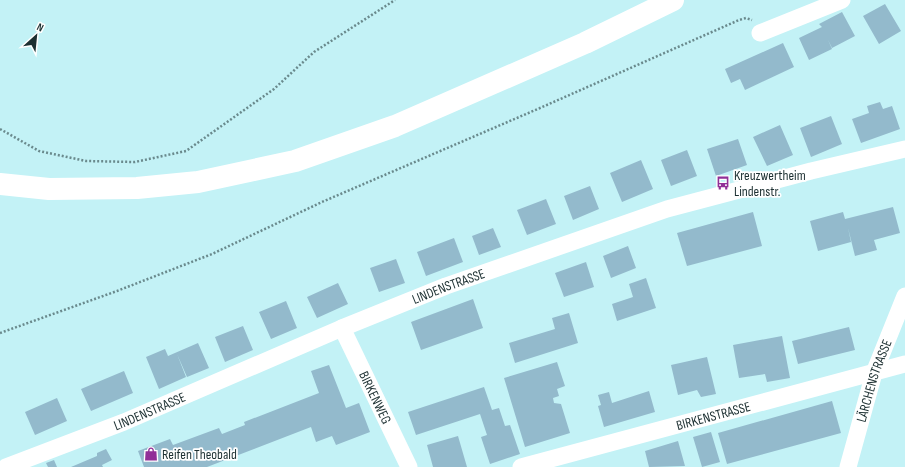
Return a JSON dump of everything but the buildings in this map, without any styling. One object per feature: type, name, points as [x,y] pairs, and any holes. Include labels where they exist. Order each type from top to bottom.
[{"type":"main road","points":[[0,184],[49,189],[137,188],[198,182],[295,161],[395,126],[585,43],[673,0]]},
{"type":"street","points":[[760,33],[842,0]]},
{"type":"street","name":"LINDENSTRASSE","points":[[6,467],[124,422],[342,328],[446,286],[667,209],[811,171],[905,149]]},
{"type":"street","name":"LÄRCHENSTRASSE","points":[[848,467],[874,373],[905,296]]},
{"type":"street","name":"BIRKENWEG","points":[[342,328],[409,467]]},
{"type":"street","name":"BIRKENSTRASSE","points":[[521,467],[905,364]]},
{"type":"path","points":[[0,129],[39,151],[86,161],[135,162],[186,151],[274,89],[314,52],[395,0]]},
{"type":"path","points":[[0,333],[117,291],[212,254],[322,202],[739,20],[746,18],[752,20],[760,33]]},
{"type":"place","name":"Kreuzwertheim Lindenstr.","points":[[723,183]]},
{"type":"place","name":"Reifen Theobald","points":[[151,454]]}]
